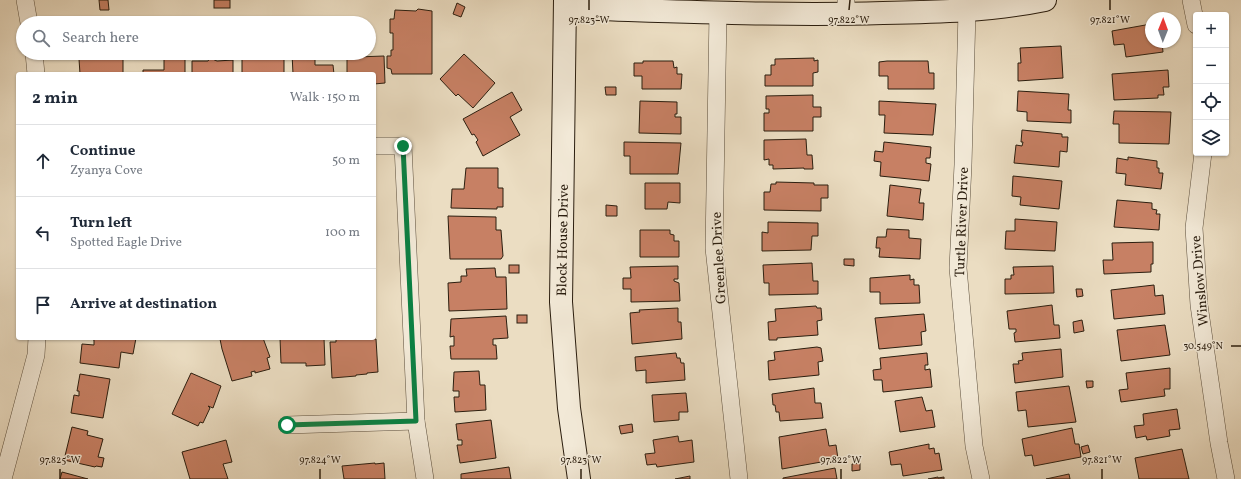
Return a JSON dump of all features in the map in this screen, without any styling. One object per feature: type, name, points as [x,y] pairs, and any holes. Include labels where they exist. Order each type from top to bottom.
[{"type":"street","points":[[25,0],[28,16]]},
{"type":"street","points":[[565,4],[718,12],[846,7],[967,11],[998,8],[1045,0]]},
{"type":"street","points":[[1191,0],[1193,12]]},
{"type":"street","name":"Block House Drive","points":[[565,4],[561,302],[569,408],[579,479]]},
{"type":"street","name":"Turtle River Drive","points":[[967,11],[963,165],[958,268],[974,446],[981,479]]},
{"type":"street","name":"Greenlee Drive","points":[[718,12],[714,248],[739,479]]},
{"type":"street","points":[[35,60],[36,72]]},
{"type":"street","points":[[376,146],[403,146],[416,421],[425,479]]},
{"type":"street","name":"Winslow Drive","points":[[1203,156],[1194,228],[1199,305],[1218,443],[1226,479]]},
{"type":"street","points":[[3,479],[36,355],[37,340]]},
{"type":"street","points":[[287,425],[416,421]]},
{"type":"building","points":[[99,0],[108,0],[109,10],[100,10]]},
{"type":"building","points":[[214,0],[230,0],[230,8],[214,8]]},
{"type":"building","points":[[457,3],[465,7],[461,17],[453,14]]},
{"type":"building","points":[[418,9],[432,11],[432,74],[392,74],[391,69],[387,68],[387,56],[391,56],[391,50],[393,50],[393,33],[390,33],[390,19],[394,19],[395,10],[416,11]]},
{"type":"building","points":[[1145,25],[1145,48],[1163,48],[1163,52],[1126,57],[1124,44],[1114,45],[1112,31]]},
{"type":"building","points":[[1061,46],[1063,78],[1018,81],[1018,63],[1021,63],[1020,48]]},
{"type":"building","points":[[464,54],[495,83],[473,108],[458,94],[456,96],[440,79]]},
{"type":"building","points":[[376,56],[384,56],[385,83],[376,84],[376,72],[347,72],[347,60],[376,60]]},
{"type":"building","points":[[814,58],[814,61],[818,60],[818,72],[813,73],[813,86],[765,86],[765,75],[771,75],[771,65],[775,65],[775,59]]},
{"type":"building","points":[[79,60],[123,60],[123,72],[80,72]]},
{"type":"building","points":[[164,60],[185,60],[185,72],[143,72],[143,70],[164,70]]},
{"type":"building","points":[[233,60],[233,72],[192,72],[192,61]]},
{"type":"building","points":[[242,60],[284,60],[284,72],[242,72]]},
{"type":"building","points":[[292,60],[315,60],[315,65],[333,65],[334,72],[293,72]]},
{"type":"building","points":[[643,61],[673,61],[674,68],[677,67],[677,74],[682,74],[681,89],[642,89],[642,76],[634,76],[634,63],[643,63]]},
{"type":"building","points":[[928,61],[929,73],[934,73],[934,89],[888,89],[888,76],[879,76],[879,62]]},
{"type":"building","points":[[1168,70],[1169,87],[1163,87],[1164,95],[1158,95],[1158,98],[1114,100],[1112,74]]},
{"type":"building","points":[[605,87],[616,87],[616,95],[606,95]]},
{"type":"building","points":[[1018,91],[1069,94],[1068,110],[1071,110],[1071,123],[1027,121],[1027,112],[1017,111]]},
{"type":"building","points":[[512,92],[522,110],[510,117],[520,135],[483,156],[476,142],[478,140],[474,134],[472,135],[463,119]]},
{"type":"building","points":[[813,95],[813,107],[821,107],[821,117],[813,117],[813,131],[764,131],[764,113],[769,113],[769,109],[766,109],[766,96]]},
{"type":"building","points":[[640,101],[677,102],[677,114],[675,114],[675,117],[681,117],[681,134],[639,133]]},
{"type":"building","points":[[879,101],[936,104],[933,135],[884,133],[885,115],[879,115]]},
{"type":"building","points":[[1114,111],[1171,112],[1169,144],[1119,143],[1119,124],[1113,124]]},
{"type":"building","points":[[1022,130],[1062,134],[1062,137],[1068,137],[1067,152],[1060,151],[1059,167],[1014,163],[1016,145],[1022,146],[1023,142],[1021,142]]},
{"type":"building","points":[[806,139],[807,155],[812,155],[813,169],[773,169],[773,165],[769,165],[769,159],[764,160],[764,140]]},
{"type":"building","points":[[624,142],[681,143],[678,174],[630,174],[630,156],[624,156]]},
{"type":"building","points":[[884,142],[931,147],[930,158],[926,158],[926,163],[931,164],[929,181],[880,176],[881,162],[874,161],[875,151],[883,152]]},
{"type":"building","points":[[1128,157],[1157,161],[1159,173],[1163,173],[1161,189],[1125,185],[1126,174],[1116,173],[1117,158],[1128,160]]},
{"type":"building","points":[[466,168],[498,168],[498,188],[503,188],[503,207],[497,207],[497,209],[451,208],[452,189],[464,189]]},
{"type":"building","points":[[1013,176],[1062,181],[1059,209],[1020,205],[1021,197],[1012,196]]},
{"type":"building","points":[[776,182],[828,185],[828,198],[821,198],[821,211],[764,210],[764,192],[770,192],[771,184],[776,184]]},
{"type":"building","points":[[645,183],[680,183],[680,203],[668,202],[667,209],[645,209]]},
{"type":"building","points":[[890,185],[921,189],[919,203],[924,203],[923,220],[887,216]]},
{"type":"building","points":[[1117,200],[1152,203],[1152,209],[1157,210],[1156,214],[1160,214],[1159,230],[1114,227]]},
{"type":"building","points":[[606,205],[617,206],[617,216],[606,216]]},
{"type":"building","points":[[448,216],[496,217],[496,230],[501,230],[503,256],[501,259],[450,259]]},
{"type":"building","points":[[1015,219],[1057,222],[1055,251],[1005,249],[1006,231],[1015,231]]},
{"type":"building","points":[[768,222],[818,223],[818,236],[812,236],[811,250],[762,251],[762,232],[768,233]]},
{"type":"building","points":[[887,229],[909,230],[909,238],[921,239],[920,259],[879,257],[880,248],[876,248],[877,237],[886,237]]},
{"type":"building","points":[[640,230],[670,230],[670,234],[674,235],[674,241],[679,241],[679,257],[640,257]]},
{"type":"building","points":[[1153,242],[1153,264],[1151,264],[1151,272],[1104,274],[1103,260],[1113,260],[1112,243]]},
{"type":"building","points":[[844,259],[854,259],[854,266],[844,265]]},
{"type":"building","points":[[812,263],[813,281],[818,281],[818,294],[769,295],[769,283],[764,283],[763,265]]},
{"type":"building","points":[[509,265],[519,265],[519,273],[509,273]]},
{"type":"building","points":[[678,266],[678,279],[674,279],[674,281],[679,283],[680,301],[631,302],[631,289],[623,289],[623,278],[631,278],[630,267]]},
{"type":"building","points":[[1053,266],[1054,293],[1005,294],[1005,279],[1011,279],[1011,275],[1014,275],[1013,267]]},
{"type":"building","points":[[495,268],[496,277],[506,277],[507,309],[449,311],[448,283],[461,282],[461,276],[467,276],[466,269]]},
{"type":"building","points":[[910,275],[910,280],[914,279],[914,285],[919,285],[920,303],[880,304],[880,292],[870,292],[870,278]]},
{"type":"building","points":[[1154,285],[1155,296],[1163,295],[1165,314],[1114,319],[1111,290]]},
{"type":"building","points":[[1076,289],[1082,289],[1083,296],[1077,297]]},
{"type":"building","points":[[1052,305],[1054,325],[1059,325],[1060,338],[1015,342],[1014,333],[1016,332],[1016,329],[1009,329],[1007,311]]},
{"type":"building","points":[[816,306],[817,308],[821,308],[822,320],[817,321],[818,335],[769,340],[768,322],[776,321],[775,309]]},
{"type":"building","points":[[678,308],[678,322],[681,322],[682,339],[632,344],[630,313],[640,312],[639,310]]},
{"type":"building","points":[[924,314],[926,331],[921,332],[922,345],[879,349],[875,318]]},
{"type":"building","points":[[517,315],[527,315],[527,323],[517,323]]},
{"type":"building","points":[[506,316],[508,338],[493,339],[493,345],[496,345],[497,359],[451,359],[450,346],[454,346],[454,336],[450,337],[451,319]]},
{"type":"building","points":[[1082,320],[1084,331],[1074,333],[1073,322]]},
{"type":"building","points":[[1165,325],[1170,355],[1121,361],[1117,330]]},
{"type":"building","points":[[376,339],[378,372],[332,378],[330,342],[336,342],[336,340]]},
{"type":"building","points":[[94,340],[136,340],[133,354],[121,352],[119,368],[80,363],[82,344],[94,345]]},
{"type":"building","points":[[220,340],[264,340],[270,357],[267,358],[270,369],[255,373],[255,371],[251,372],[252,376],[232,381]]},
{"type":"building","points":[[280,340],[324,340],[325,365],[306,366],[306,363],[281,363]]},
{"type":"building","points":[[817,347],[821,348],[823,361],[818,362],[819,375],[769,380],[768,361],[775,360],[774,352]]},
{"type":"building","points":[[1061,349],[1063,377],[1015,383],[1013,364],[1019,364],[1018,361],[1023,360],[1022,353]]},
{"type":"building","points":[[676,353],[677,358],[680,358],[681,363],[684,363],[685,380],[646,383],[646,370],[636,371],[635,357]]},
{"type":"building","points":[[927,353],[928,365],[925,365],[925,370],[930,369],[932,387],[883,392],[882,380],[874,380],[873,370],[881,369],[880,358]]},
{"type":"building","points":[[1170,368],[1170,389],[1164,389],[1165,396],[1121,402],[1119,390],[1128,389],[1126,373]]},
{"type":"building","points":[[479,371],[480,385],[485,385],[486,410],[455,412],[454,397],[459,397],[459,391],[453,391],[454,372]]},
{"type":"building","points":[[191,373],[221,386],[213,408],[208,406],[210,408],[203,423],[200,422],[198,426],[172,414]]},
{"type":"building","points":[[80,374],[110,379],[103,418],[71,413],[74,395],[79,396],[79,391],[77,391]]},
{"type":"building","points":[[1086,381],[1093,381],[1093,387],[1087,388]]},
{"type":"building","points":[[1069,386],[1076,422],[1028,427],[1026,410],[1018,411],[1016,392]]},
{"type":"building","points":[[814,388],[815,403],[821,403],[823,418],[780,421],[779,412],[776,412],[775,405],[773,405],[772,394]]},
{"type":"building","points":[[686,393],[688,412],[679,412],[679,420],[654,422],[652,395]]},
{"type":"building","points":[[922,397],[926,411],[932,410],[935,427],[900,432],[895,401]]},
{"type":"building","points":[[1177,409],[1180,429],[1169,430],[1170,436],[1147,440],[1146,436],[1136,438],[1134,426],[1144,425],[1143,414]]},
{"type":"building","points":[[491,420],[496,458],[460,463],[457,445],[462,445],[462,440],[458,440],[456,424]]},
{"type":"building","points":[[632,424],[633,432],[621,434],[619,426]]},
{"type":"building","points":[[72,427],[88,431],[87,435],[103,439],[98,457],[104,458],[102,467],[95,467],[64,460]]},
{"type":"building","points":[[1072,428],[1075,444],[1079,444],[1081,457],[1034,466],[1032,455],[1025,456],[1022,439]]},
{"type":"building","points":[[826,429],[829,446],[836,445],[838,459],[782,469],[779,437]]},
{"type":"building","points":[[678,436],[679,442],[692,440],[694,462],[657,467],[656,464],[647,465],[645,454],[655,453],[653,440]]},
{"type":"building","points":[[226,440],[232,462],[223,464],[228,479],[190,479],[182,452]]},
{"type":"building","points":[[929,444],[929,449],[934,448],[935,454],[939,453],[942,470],[903,476],[901,464],[891,465],[889,452]]},
{"type":"building","points":[[1088,445],[1090,452],[1083,454],[1081,447]]},
{"type":"building","points":[[1182,449],[1189,479],[1139,479],[1135,458]]},
{"type":"building","points":[[1089,458],[1090,463],[1084,464],[1083,459]]},
{"type":"building","points":[[384,463],[385,479],[344,479],[342,466]]},
{"type":"building","points":[[860,463],[860,470],[852,471],[852,464]]},
{"type":"building","points":[[509,467],[511,479],[461,479],[461,474]]},
{"type":"building","points":[[835,468],[837,479],[783,479],[783,478]]},
{"type":"building","points":[[62,472],[88,479],[60,479]]},
{"type":"building","points":[[1069,474],[1070,479],[1046,479]]},
{"type":"building","points":[[690,476],[690,479],[675,479]]},
{"type":"building","points":[[944,477],[944,479],[928,479]]},
{"type":"route","points":[[287,425],[416,421],[403,146]]}]
